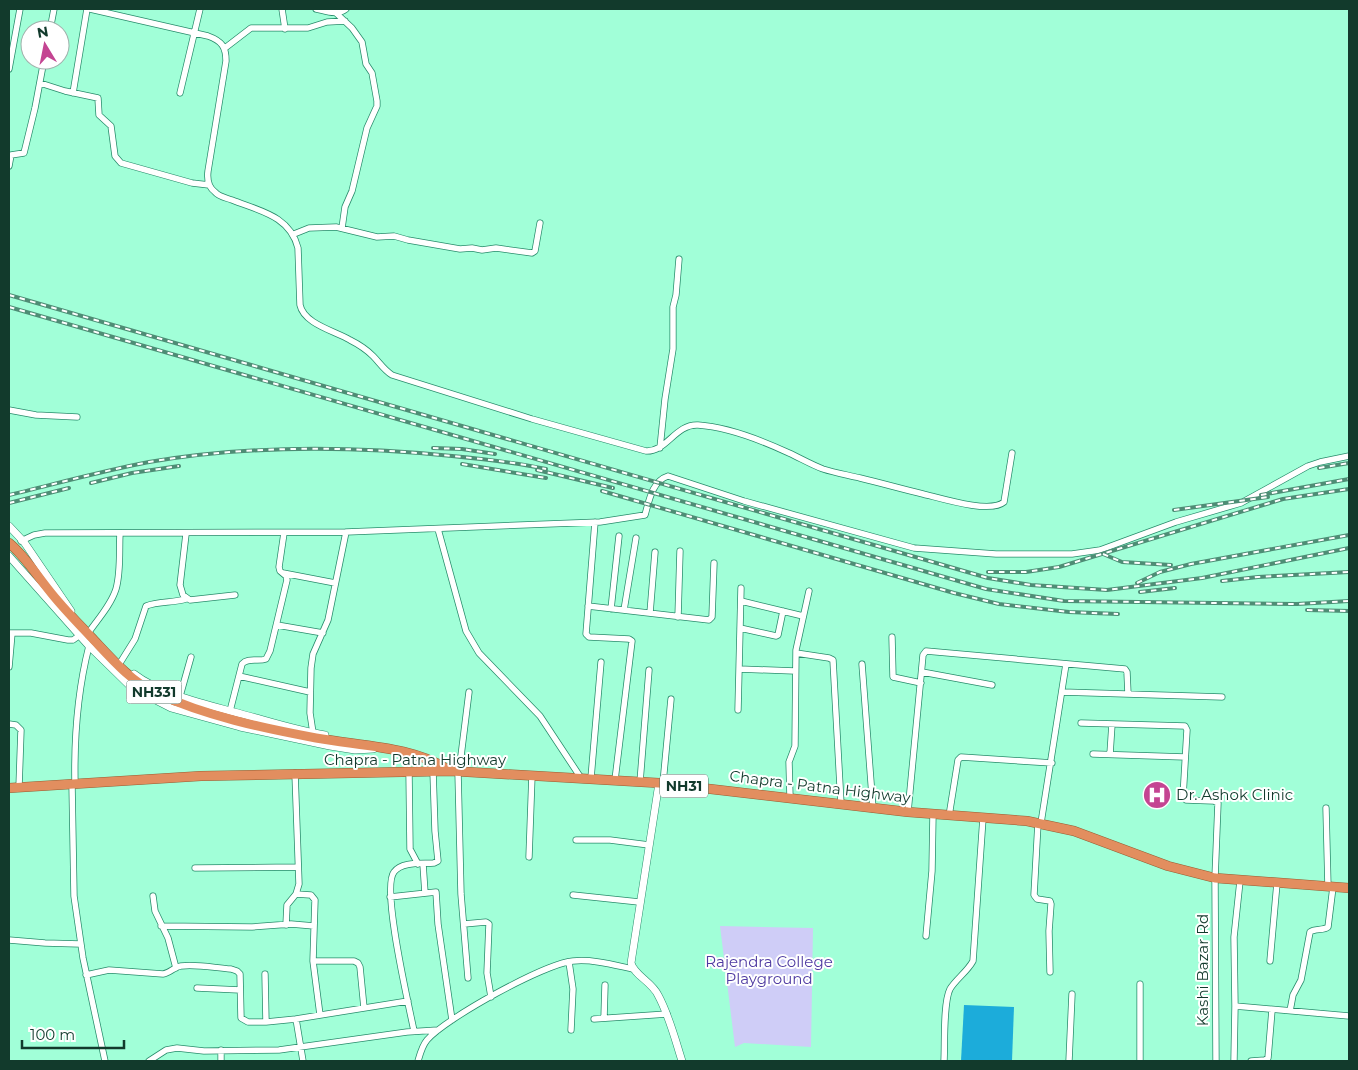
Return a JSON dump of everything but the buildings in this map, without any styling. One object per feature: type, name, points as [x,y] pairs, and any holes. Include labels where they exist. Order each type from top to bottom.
[{"type":"highway","name":"NH331","points":[[9,543],[59,603],[112,658],[143,685],[156,693],[194,708],[232,719],[315,738],[419,755],[456,771]]},
{"type":"highway","name":"Chapra - Patna Highway","points":[[9,788],[201,776],[433,771],[661,783],[790,797],[873,809],[1040,823],[1074,830],[1168,866],[1215,878],[1349,888]]},
{"type":"street","points":[[9,68],[20,9]]},
{"type":"street","points":[[73,93],[89,9],[110,11],[216,39],[225,48],[226,61],[208,171],[209,185],[214,192],[278,219],[285,224],[294,234],[300,264],[300,305],[303,314],[317,324],[363,348],[387,372],[400,378],[470,401],[642,450],[654,451],[660,448],[677,432],[689,426],[699,425],[737,432],[831,471],[946,500],[991,506],[1000,505],[1004,502],[1012,453]]},
{"type":"street","points":[[180,93],[200,9]]},
{"type":"street","points":[[282,9],[285,29]]},
{"type":"street","points":[[316,9],[336,13],[346,9]]},
{"type":"street","points":[[336,13],[356,32],[362,42],[366,64],[372,73],[377,101],[366,128],[352,191],[344,212],[342,228]]},
{"type":"street","points":[[225,48],[251,28],[311,28],[329,22],[345,21]]},
{"type":"street","points":[[9,166],[11,155],[24,153],[42,70]]},
{"type":"street","points":[[40,83],[98,99],[99,115],[112,126],[115,154],[118,161],[192,184],[209,185]]},
{"type":"street","points":[[294,234],[310,228],[342,228],[377,237],[394,236],[460,249],[472,248],[482,250],[496,248],[532,253],[535,251],[540,223]]},
{"type":"street","points":[[660,448],[673,349],[673,307],[679,259]]},
{"type":"street","points":[[9,410],[77,418]]},
{"type":"street","points":[[21,541],[34,535],[45,533],[346,532],[595,522],[645,515],[654,488],[662,479],[671,476],[744,501],[914,548],[996,554],[1082,554],[1100,550],[1176,522],[1241,503],[1308,466],[1349,456]]},
{"type":"street","points":[[595,522],[586,632],[588,636],[630,639],[632,641],[615,780]]},
{"type":"street","points":[[9,526],[89,632],[120,663],[138,677],[180,696],[230,711],[313,733],[386,749]]},
{"type":"street","points":[[438,529],[466,631],[471,642],[479,653],[540,716],[581,778]]},
{"type":"street","points":[[313,733],[310,713],[312,659],[328,620],[346,532]]},
{"type":"street","points":[[89,632],[116,591],[120,533]]},
{"type":"street","points":[[230,711],[244,661],[260,661],[268,656],[287,580],[279,567],[284,533]]},
{"type":"street","points":[[186,534],[180,585],[182,595],[186,598]]},
{"type":"street","points":[[611,609],[619,536]]},
{"type":"street","points":[[624,610],[636,538]]},
{"type":"street","points":[[678,616],[680,550]]},
{"type":"street","points":[[650,613],[655,552]]},
{"type":"street","points":[[9,556],[89,646],[132,688],[172,708],[248,729],[355,750],[386,749]]},
{"type":"street","points":[[588,606],[708,620],[711,618],[714,563]]},
{"type":"street","points":[[284,573],[335,583]]},
{"type":"street","points":[[738,710],[741,588]]},
{"type":"street","points":[[790,797],[789,762],[795,748],[796,653],[808,591]]},
{"type":"street","points":[[120,663],[135,639],[146,606],[186,598],[196,600],[235,595]]},
{"type":"street","points":[[741,601],[803,616]]},
{"type":"street","points":[[740,628],[776,636],[778,635],[783,611]]},
{"type":"street","points":[[277,624],[323,633]]},
{"type":"street","points":[[9,666],[10,633],[31,633],[68,640],[72,640],[80,635]]},
{"type":"street","points":[[892,638],[893,677],[921,683]]},
{"type":"street","points":[[89,646],[78,697],[75,736],[73,784],[74,896],[80,944],[105,1061]]},
{"type":"street","points":[[908,812],[924,653],[930,650],[1124,669],[1127,672],[1128,694]]},
{"type":"street","points":[[796,653],[830,658],[832,660],[841,804]]},
{"type":"street","points":[[180,696],[191,657]]},
{"type":"street","points":[[591,778],[601,662]]},
{"type":"street","points":[[862,664],[873,809]]},
{"type":"street","points":[[1050,972],[1049,931],[1052,904],[1050,901],[1037,899],[1034,895],[1040,823],[1052,763],[1066,664]]},
{"type":"street","points":[[739,669],[795,671]]},
{"type":"street","points":[[640,782],[650,670]]},
{"type":"street","points":[[922,672],[992,684]]},
{"type":"street","points":[[239,676],[310,692]]},
{"type":"street","points":[[468,978],[461,894],[456,771],[469,692]]},
{"type":"street","points":[[1062,692],[1222,697]]},
{"type":"street","points":[[633,969],[630,958],[661,783],[671,699]]},
{"type":"street","points":[[1081,723],[1185,726],[1187,730],[1186,757],[1093,754]]},
{"type":"street","points":[[9,724],[16,725],[20,730],[19,787]]},
{"type":"street","points":[[1110,754],[1112,724]]},
{"type":"street","points":[[949,816],[958,760],[961,757],[1052,763]]},
{"type":"street","name":"Kashi Bazar Rd","points":[[1186,757],[1183,797],[1186,800],[1216,801],[1218,804],[1215,878],[1216,1061]]},
{"type":"street","points":[[414,1031],[390,897],[390,881],[394,872],[400,866],[436,863],[438,860],[433,771]]},
{"type":"street","points":[[408,772],[410,849],[420,864],[425,893]]},
{"type":"street","points":[[286,925],[287,905],[296,894],[299,884],[295,773]]},
{"type":"street","points":[[529,857],[532,775]]},
{"type":"street","points":[[1290,1012],[1293,995],[1300,980],[1310,932],[1328,927],[1331,887],[1326,808]]},
{"type":"street","points":[[926,936],[932,871],[933,814]]},
{"type":"street","points":[[944,1061],[949,993],[955,982],[973,961],[983,818]]},
{"type":"street","points":[[576,840],[610,840],[649,845]]},
{"type":"street","points":[[195,868],[250,866],[298,868]]},
{"type":"street","points":[[1234,1061],[1236,1006],[1234,936],[1240,881]]},
{"type":"street","points":[[1270,961],[1277,883]]},
{"type":"street","points":[[390,897],[434,891],[436,893],[438,924],[452,1020]]},
{"type":"street","points":[[296,894],[314,896],[316,906],[313,961],[320,1015]]},
{"type":"street","points":[[574,895],[639,902]]},
{"type":"street","points":[[153,896],[155,911],[168,938],[176,968]]},
{"type":"street","points":[[464,924],[484,922],[489,924],[487,973],[491,997]]},
{"type":"street","points":[[161,926],[314,926]]},
{"type":"street","points":[[9,940],[80,944]]},
{"type":"street","points":[[313,961],[358,963],[364,1008]]},
{"type":"street","points":[[418,1061],[426,1041],[438,1030],[491,997],[556,964],[594,961],[633,969],[654,987],[666,1014],[682,1061]]},
{"type":"street","points":[[569,962],[573,989],[571,1030]]},
{"type":"street","points":[[86,975],[109,970],[163,974],[185,966],[237,971],[240,974],[241,1018],[248,1022],[296,1019],[408,1001]]},
{"type":"street","points":[[265,974],[266,1022]]},
{"type":"street","points":[[1140,984],[1140,1061]]},
{"type":"street","points":[[604,1018],[605,985]]},
{"type":"street","points":[[197,988],[240,990]]},
{"type":"street","points":[[1069,1061],[1072,994]]},
{"type":"street","points":[[1236,1006],[1349,1016]]},
{"type":"street","points":[[1251,1061],[1268,1058],[1272,1010]]},
{"type":"street","points":[[594,1019],[666,1014]]},
{"type":"street","points":[[296,1019],[303,1061]]},
{"type":"street","points":[[149,1061],[170,1049],[279,1050],[414,1031],[438,1030]]},
{"type":"street","points":[[221,1050],[221,1061]]},
{"type":"green space","name":"Rajendra College Playground","points":[[720,926],[813,928],[811,1047],[744,1043],[735,1047]]},
{"type":"water","points":[[964,1005],[1014,1007],[1012,1061],[961,1061]]},
{"type":"railway","points":[[9,295],[988,578],[1031,585],[1107,590],[1202,578],[1349,548]]},
{"type":"railway","points":[[9,307],[986,589],[1064,601],[1297,604],[1349,601]]},
{"type":"railway","points":[[433,448],[462,449],[495,454]]},
{"type":"railway","points":[[9,495],[149,462],[186,456],[262,450],[376,450],[464,457],[546,469]]},
{"type":"railway","points":[[1319,468],[1349,463]]},
{"type":"railway","points":[[462,464],[546,478]]},
{"type":"railway","points":[[91,483],[132,473],[179,466]]},
{"type":"railway","points":[[537,470],[613,488]]},
{"type":"railway","points":[[1261,495],[1349,479]]},
{"type":"railway","points":[[9,503],[69,488]]},
{"type":"railway","points":[[988,572],[1026,572],[1059,567],[1283,499],[1349,489]]},
{"type":"railway","points":[[602,491],[954,593],[999,604],[1069,612],[1118,614]]},
{"type":"railway","points":[[1174,510],[1268,497]]},
{"type":"railway","points":[[1137,583],[1160,572],[1191,564],[1349,535]]},
{"type":"railway","points":[[1103,554],[1122,562],[1171,565]]},
{"type":"railway","points":[[1222,581],[1349,572]]},
{"type":"railway","points":[[1140,592],[1175,588]]},
{"type":"railway","points":[[1307,610],[1349,611]]},
{"type":"place","name":"Dr. Ashok Clinic","points":[[1157,795]]}]
